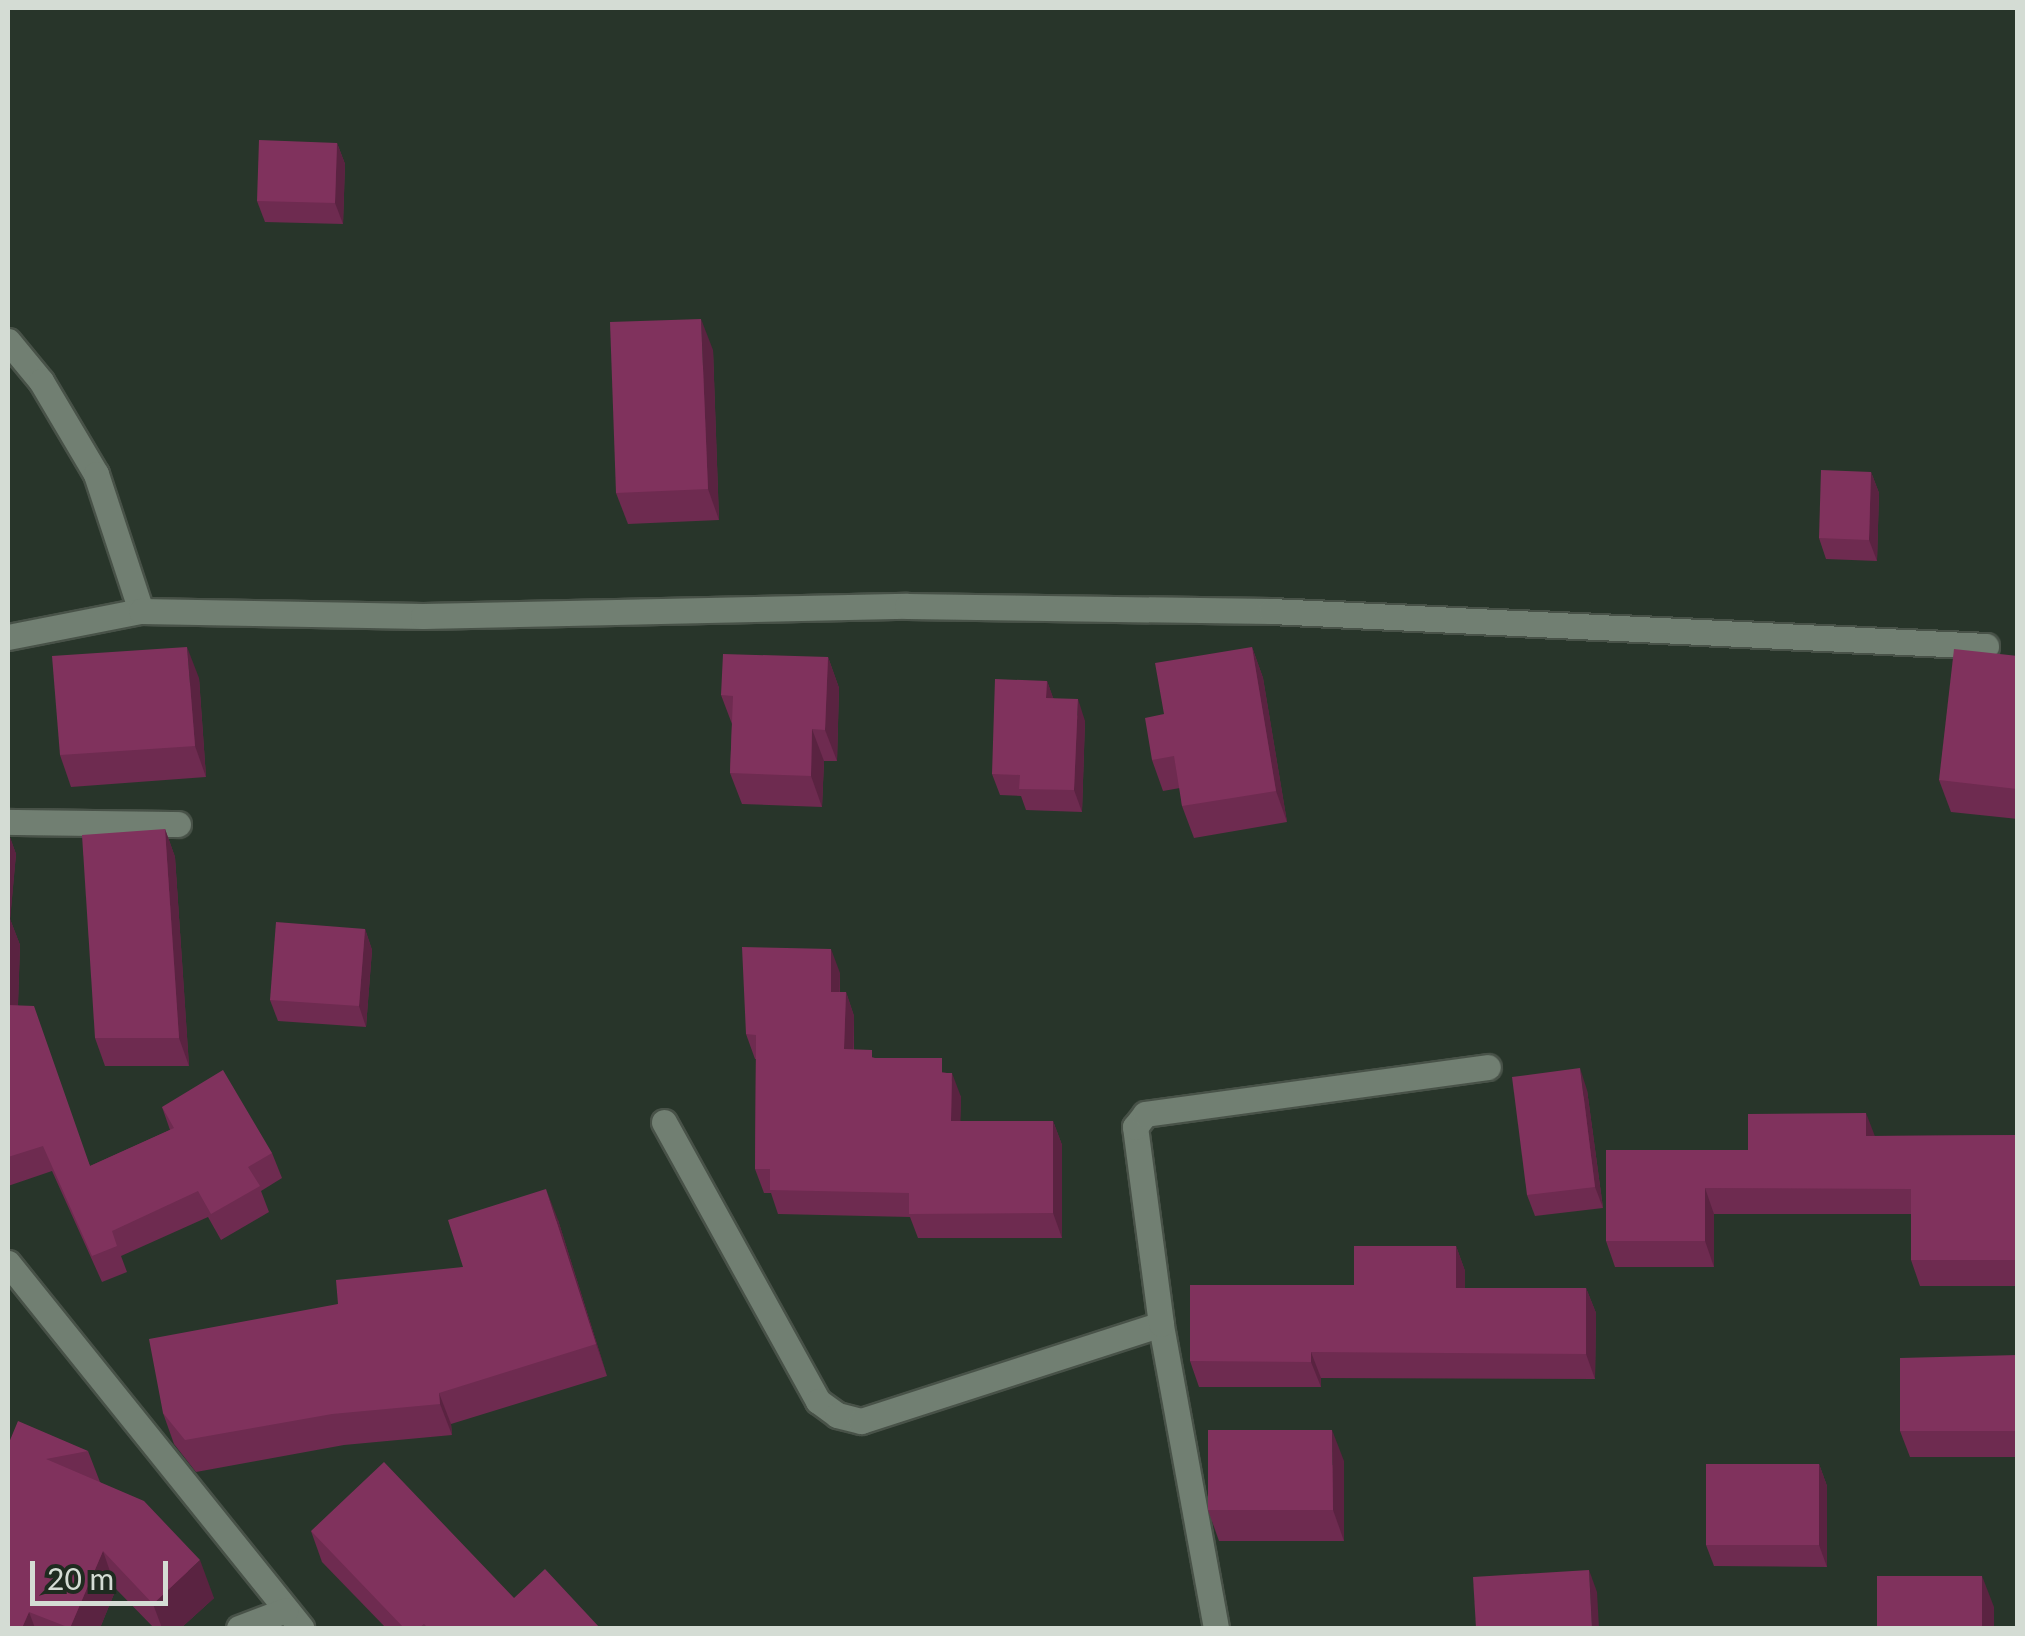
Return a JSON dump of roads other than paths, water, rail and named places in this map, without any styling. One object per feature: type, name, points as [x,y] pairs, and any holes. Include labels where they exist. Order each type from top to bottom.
[{"type":"street","points":[[8,341],[41,381],[96,474],[140,611]]},
{"type":"street","points":[[8,637],[140,611],[1272,611],[1986,646]]},
{"type":"street","points":[[8,822],[178,824]]},
{"type":"street","points":[[1216,1628],[1161,1324],[1134,1127],[1145,1114],[1488,1067]]},
{"type":"street","points":[[664,1122],[818,1401],[837,1415],[862,1421],[1161,1324]]},
{"type":"street","points":[[8,1262],[293,1619],[239,1628]]}]
